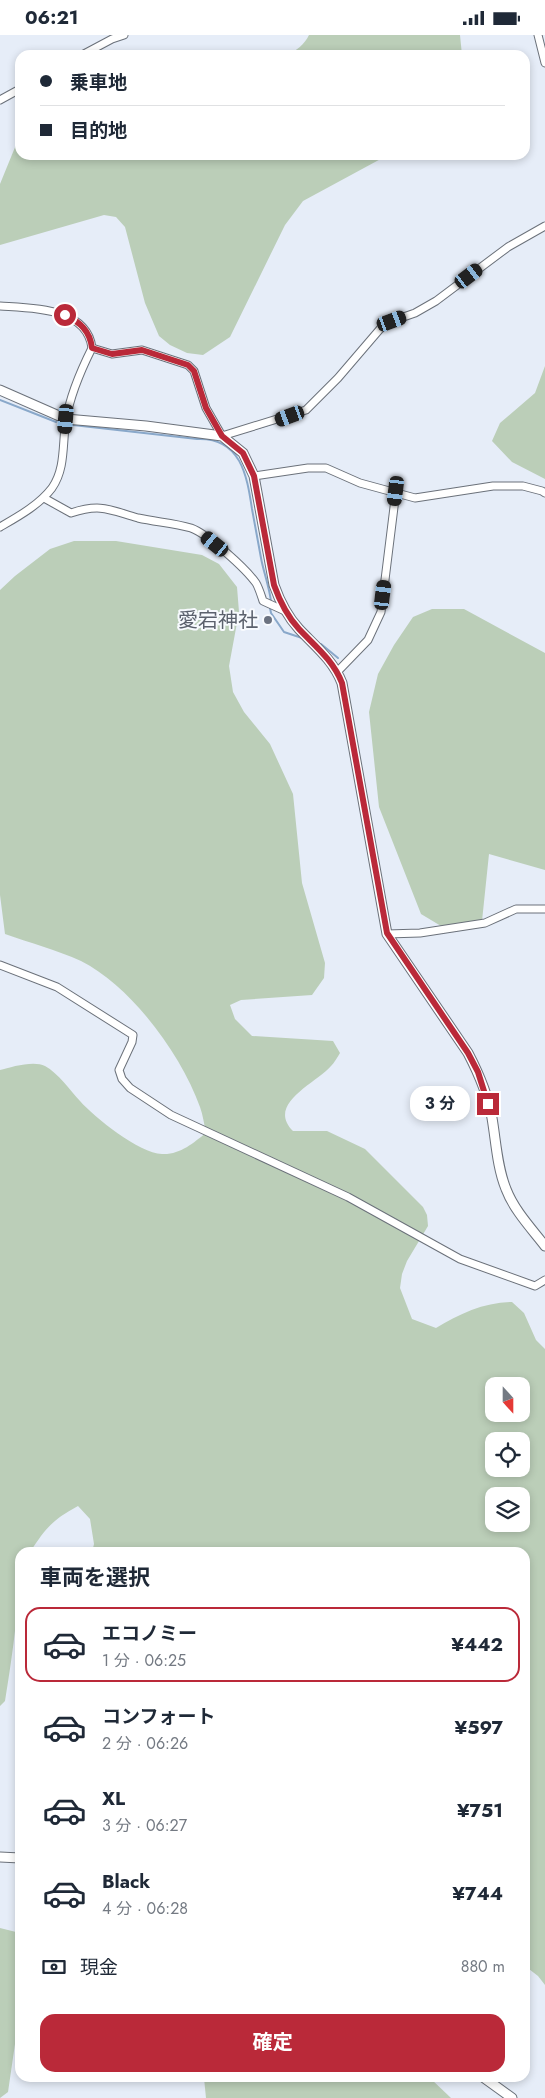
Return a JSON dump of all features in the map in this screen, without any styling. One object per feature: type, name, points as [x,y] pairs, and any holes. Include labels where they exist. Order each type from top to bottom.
[{"type":"street","points":[[91,50],[124,35]]},
{"type":"street","points":[[538,35],[545,63]]},
{"type":"street","points":[[0,100],[15,92]]},
{"type":"street","points":[[0,391],[66,419],[146,426],[222,436],[306,410],[380,329],[392,321],[415,313],[436,301],[508,247],[545,226]]},
{"type":"street","points":[[0,306],[33,307],[74,319],[83,326],[88,334],[92,348],[83,366],[66,419],[61,467],[57,479],[44,498],[0,527]]},
{"type":"street","points":[[92,348],[112,354],[142,350],[188,365],[194,371],[206,408],[222,436],[243,453],[254,476],[274,585],[285,611],[338,671],[346,699],[387,933],[468,1053],[478,1072],[492,1115],[501,1173],[506,1189],[518,1211],[545,1246]]},
{"type":"street","points":[[254,476],[308,468],[326,468],[360,483],[396,491],[415,498],[493,486],[523,486],[545,493]]},
{"type":"street","points":[[338,671],[368,640],[381,612],[396,491]]},
{"type":"street","points":[[44,498],[71,513],[87,507],[105,508],[139,518],[192,529],[202,534],[245,571],[256,584],[264,601],[285,611]]},
{"type":"street","points":[[387,933],[420,933],[485,923],[516,909],[545,909]]},
{"type":"street","points":[[0,965],[57,987],[133,1035],[132,1042],[119,1070],[122,1079],[130,1089],[171,1115],[348,1197],[460,1259],[535,1286],[545,1280]]},
{"type":"street","points":[[0,1857],[15,1858]]},
{"type":"street","points":[[490,2082],[512,2098]]},
{"type":"green space","points":[[309,35],[460,35],[462,50],[296,50]]},
{"type":"green space","points":[[15,147],[15,160],[379,160],[303,201],[285,225],[230,337],[203,355],[187,353],[170,345],[159,336],[145,303],[125,227],[116,217],[104,215],[0,245],[0,184]]},
{"type":"green space","points":[[545,366],[545,479],[512,462],[492,441],[500,423],[535,393]]},
{"type":"green space","points":[[74,541],[116,541],[202,555],[219,564],[237,587],[239,612],[229,666],[233,692],[244,712],[270,744],[293,794],[302,883],[325,963],[324,978],[312,995],[241,1000],[230,1005],[235,1019],[252,1036],[333,1041],[340,1053],[324,1073],[305,1087],[289,1103],[285,1112],[286,1121],[293,1131],[327,1131],[365,1149],[423,1207],[427,1215],[428,1226],[407,1261],[402,1274],[400,1288],[412,1319],[436,1328],[472,1310],[492,1304],[512,1302],[524,1313],[536,1340],[545,1349],[545,1985],[530,1970],[530,1547],[93,1547],[90,1519],[78,1506],[50,1525],[34,1547],[15,1547],[15,1627],[5,1701],[0,1706],[0,1070],[29,1064],[45,1066],[59,1077],[87,1108],[106,1125],[130,1141],[152,1152],[162,1154],[175,1153],[186,1148],[206,1133],[200,1107],[180,1065],[167,1044],[136,1004],[100,972],[81,961],[5,934],[0,895],[0,590],[50,549]]},
{"type":"green space","points":[[432,609],[464,609],[545,653],[545,870],[489,854],[482,921],[441,926],[421,914],[379,807],[369,712],[378,674],[394,645],[413,617]]},
{"type":"green space","points":[[0,1928],[15,1932],[15,2044],[8,2092],[0,2098]]},
{"type":"green space","points":[[204,2082],[434,2082],[451,2098],[206,2098]]},
{"type":"waterway","points":[[0,400],[56,422]]},
{"type":"waterway","points":[[245,432],[298,416]]},
{"type":"waterway","points":[[73,425],[212,440],[223,444],[232,452],[244,472],[271,603]]},
{"type":"waterway","points":[[270,608],[271,613],[284,632],[302,638]]},
{"type":"waterway","points":[[321,644],[338,658]]},
{"type":"place","name":"愛宕神社","points":[[268,620]]},
{"type":"route","points":[[65,315],[83,326],[91,341],[92,348],[112,354],[142,350],[188,365],[196,375],[206,408],[222,436],[243,453],[250,465],[254,476],[274,585],[280,601],[298,628],[338,671],[342,683],[387,933],[468,1053],[486,1092],[488,1104]]}]
